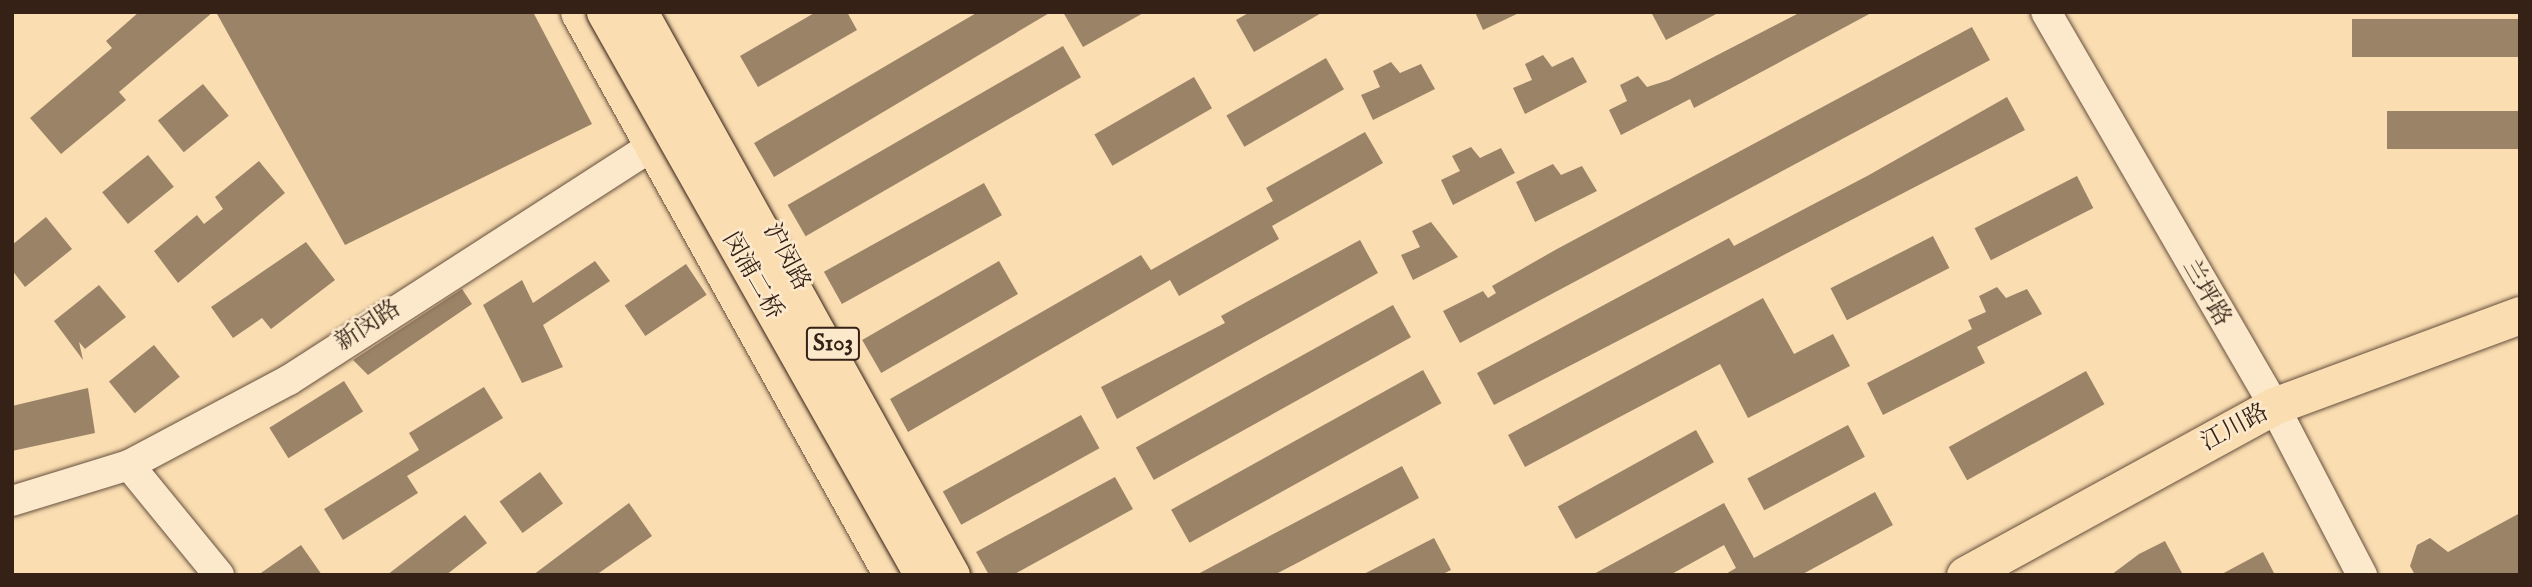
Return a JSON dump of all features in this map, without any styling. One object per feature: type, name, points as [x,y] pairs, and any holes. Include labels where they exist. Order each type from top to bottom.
[{"type":"main road","name":"S103","points":[[579,12],[892,575]]},
{"type":"main road","name":"闵浦二桥","points":[[605,12],[923,575]]},
{"type":"main road","name":"闵浦二桥","points":[[639,12],[951,575]]},
{"type":"main road","name":"沪闵路","points":[[649,12],[963,575]]},
{"type":"main road","name":"江川路","points":[[1965,575],[2274,406],[2520,314]]},
{"type":"street","name":"兰坪路","points":[[2046,12],[2274,406],[2362,575]]},
{"type":"street","name":"新闵路","points":[[12,502],[129,465],[289,380],[706,112]]},
{"type":"street","points":[[129,465],[219,575]]},
{"type":"building","points":[[139,12],[213,12],[119,92],[126,100],[61,154],[30,118],[112,48],[106,41]]},
{"type":"building","points":[[216,12],[533,12],[592,124],[345,245]]},
{"type":"building","points":[[816,12],[847,12],[857,30],[758,87],[740,56]]},
{"type":"building","points":[[978,12],[1051,12],[774,177],[754,143]]},
{"type":"building","points":[[1063,12],[1145,12],[1083,47]]},
{"type":"building","points":[[1250,12],[1323,12],[1254,52],[1236,20]]},
{"type":"building","points":[[1475,12],[1521,12],[1483,30]]},
{"type":"building","points":[[1651,12],[1720,12],[1666,40]]},
{"type":"building","points":[[1801,12],[1873,12],[1694,108],[1690,99],[1621,135],[1609,110],[1627,101],[1620,85],[1638,76],[1647,87],[1669,80]]},
{"type":"building","points":[[2352,19],[2520,19],[2520,57],[2352,57]]},
{"type":"building","points":[[1972,27],[1990,60],[1460,343],[1443,311],[1483,291],[1488,298],[1496,293],[1492,286],[1557,249]]},
{"type":"building","points":[[1063,46],[1081,77],[806,236],[788,205]]},
{"type":"building","points":[[1543,55],[1552,67],[1573,57],[1587,82],[1525,114],[1513,88],[1532,80],[1525,64]]},
{"type":"building","points":[[1326,58],[1344,89],[1244,147],[1226,116]]},
{"type":"building","points":[[1391,62],[1400,73],[1421,64],[1435,89],[1373,120],[1361,95],[1380,87],[1373,71]]},
{"type":"building","points":[[1194,77],[1212,108],[1112,166],[1094,134]]},
{"type":"building","points":[[203,84],[229,116],[184,152],[158,121]]},
{"type":"building","points":[[2007,97],[2025,130],[1494,405],[1477,373],[1729,238],[1734,246],[1869,175]]},
{"type":"building","points":[[2387,111],[2520,111],[2520,149],[2387,149]]},
{"type":"building","points":[[1365,132],[1383,163],[1272,226],[1279,239],[1179,296],[1170,280],[908,432],[890,399],[1141,255],[1151,270],[1273,201],[1266,188]]},
{"type":"building","points":[[1471,147],[1480,158],[1501,148],[1515,173],[1453,205],[1441,180],[1460,171],[1452,156]]},
{"type":"building","points":[[148,155],[174,187],[128,224],[102,192]]},
{"type":"building","points":[[259,161],[285,193],[178,283],[154,251],[197,215],[204,224],[223,209],[215,197]]},
{"type":"building","points":[[1553,164],[1561,175],[1582,166],[1597,191],[1535,222],[1516,182]]},
{"type":"building","points":[[2077,176],[2093,208],[1991,260],[1975,228]]},
{"type":"building","points":[[984,183],[1002,215],[842,304],[824,272]]},
{"type":"building","points":[[46,217],[72,249],[25,287],[12,270],[12,245]]},
{"type":"building","points":[[1431,222],[1458,257],[1413,280],[1401,255],[1420,247],[1412,231]]},
{"type":"building","points":[[1933,236],[1949,268],[1847,320],[1831,288]]},
{"type":"building","points":[[1360,240],[1378,273],[1117,419],[1101,387],[1225,323],[1221,316]]},
{"type":"building","points":[[306,242],[335,280],[271,329],[262,318],[233,338],[211,307]]},
{"type":"building","points":[[595,261],[610,281],[543,325],[563,367],[522,383],[483,305],[522,280],[533,303]]},
{"type":"building","points":[[999,261],[1018,294],[881,373],[862,340]]},
{"type":"building","points":[[686,264],[707,295],[645,336],[625,305]]},
{"type":"building","points":[[99,285],[126,317],[85,349],[79,342],[83,360],[54,321]]},
{"type":"building","points":[[1997,287],[2006,298],[2027,289],[2042,314],[1977,347],[1985,363],[1883,415],[1867,383],[1972,329],[1968,320],[1986,312],[1979,296]]},
{"type":"building","points":[[462,289],[472,304],[368,375],[353,360]]},
{"type":"building","points":[[1763,298],[1794,354],[1833,334],[1850,366],[1748,418],[1720,364],[1525,467],[1508,435]]},
{"type":"building","points":[[1393,305],[1411,337],[1154,480],[1136,448]]},
{"type":"building","points":[[154,345],[180,377],[135,413],[109,382]]},
{"type":"building","points":[[1423,370],[1441,403],[1190,543],[1171,510]]},
{"type":"building","points":[[2086,371],[2104,404],[1967,480],[1949,447]]},
{"type":"building","points":[[344,381],[363,412],[288,458],[269,428]]},
{"type":"building","points":[[484,387],[503,418],[407,476],[418,493],[343,540],[324,509],[419,450],[409,433]]},
{"type":"building","points":[[88,388],[95,433],[12,451],[12,406]]},
{"type":"building","points":[[1081,415],[1099,448],[961,525],[943,492]]},
{"type":"building","points":[[1848,425],[1865,457],[1764,510],[1747,479]]},
{"type":"building","points":[[1696,430],[1714,462],[1576,539],[1558,507]]},
{"type":"building","points":[[1402,466],[1419,498],[1301,561],[1274,575],[1196,575]]},
{"type":"building","points":[[540,472],[563,504],[522,533],[500,501]]},
{"type":"building","points":[[1115,477],[1133,509],[1013,575],[989,575],[976,552]]},
{"type":"building","points":[[1875,492],[1893,525],[1801,575],[1724,575],[1736,568],[1724,545],[1670,575],[1592,575],[1724,503],[1754,558]]},
{"type":"building","points":[[629,503],[652,536],[596,575],[533,575]]},
{"type":"building","points":[[2520,513],[2520,575],[2415,575],[2410,566],[2417,545],[2430,538],[2448,552]]},
{"type":"building","points":[[465,515],[487,543],[446,575],[387,575]]},
{"type":"building","points":[[1434,538],[1451,570],[1441,575],[1362,575]]},
{"type":"building","points":[[2165,541],[2183,575],[2111,575],[2139,554]]},
{"type":"building","points":[[301,545],[322,575],[258,575]]},
{"type":"building","points":[[2263,552],[2275,575],[2220,575]]},
{"type":"railway","points":[[616,12],[933,575]]},
{"type":"railway","points":[[630,12],[946,575]]}]
